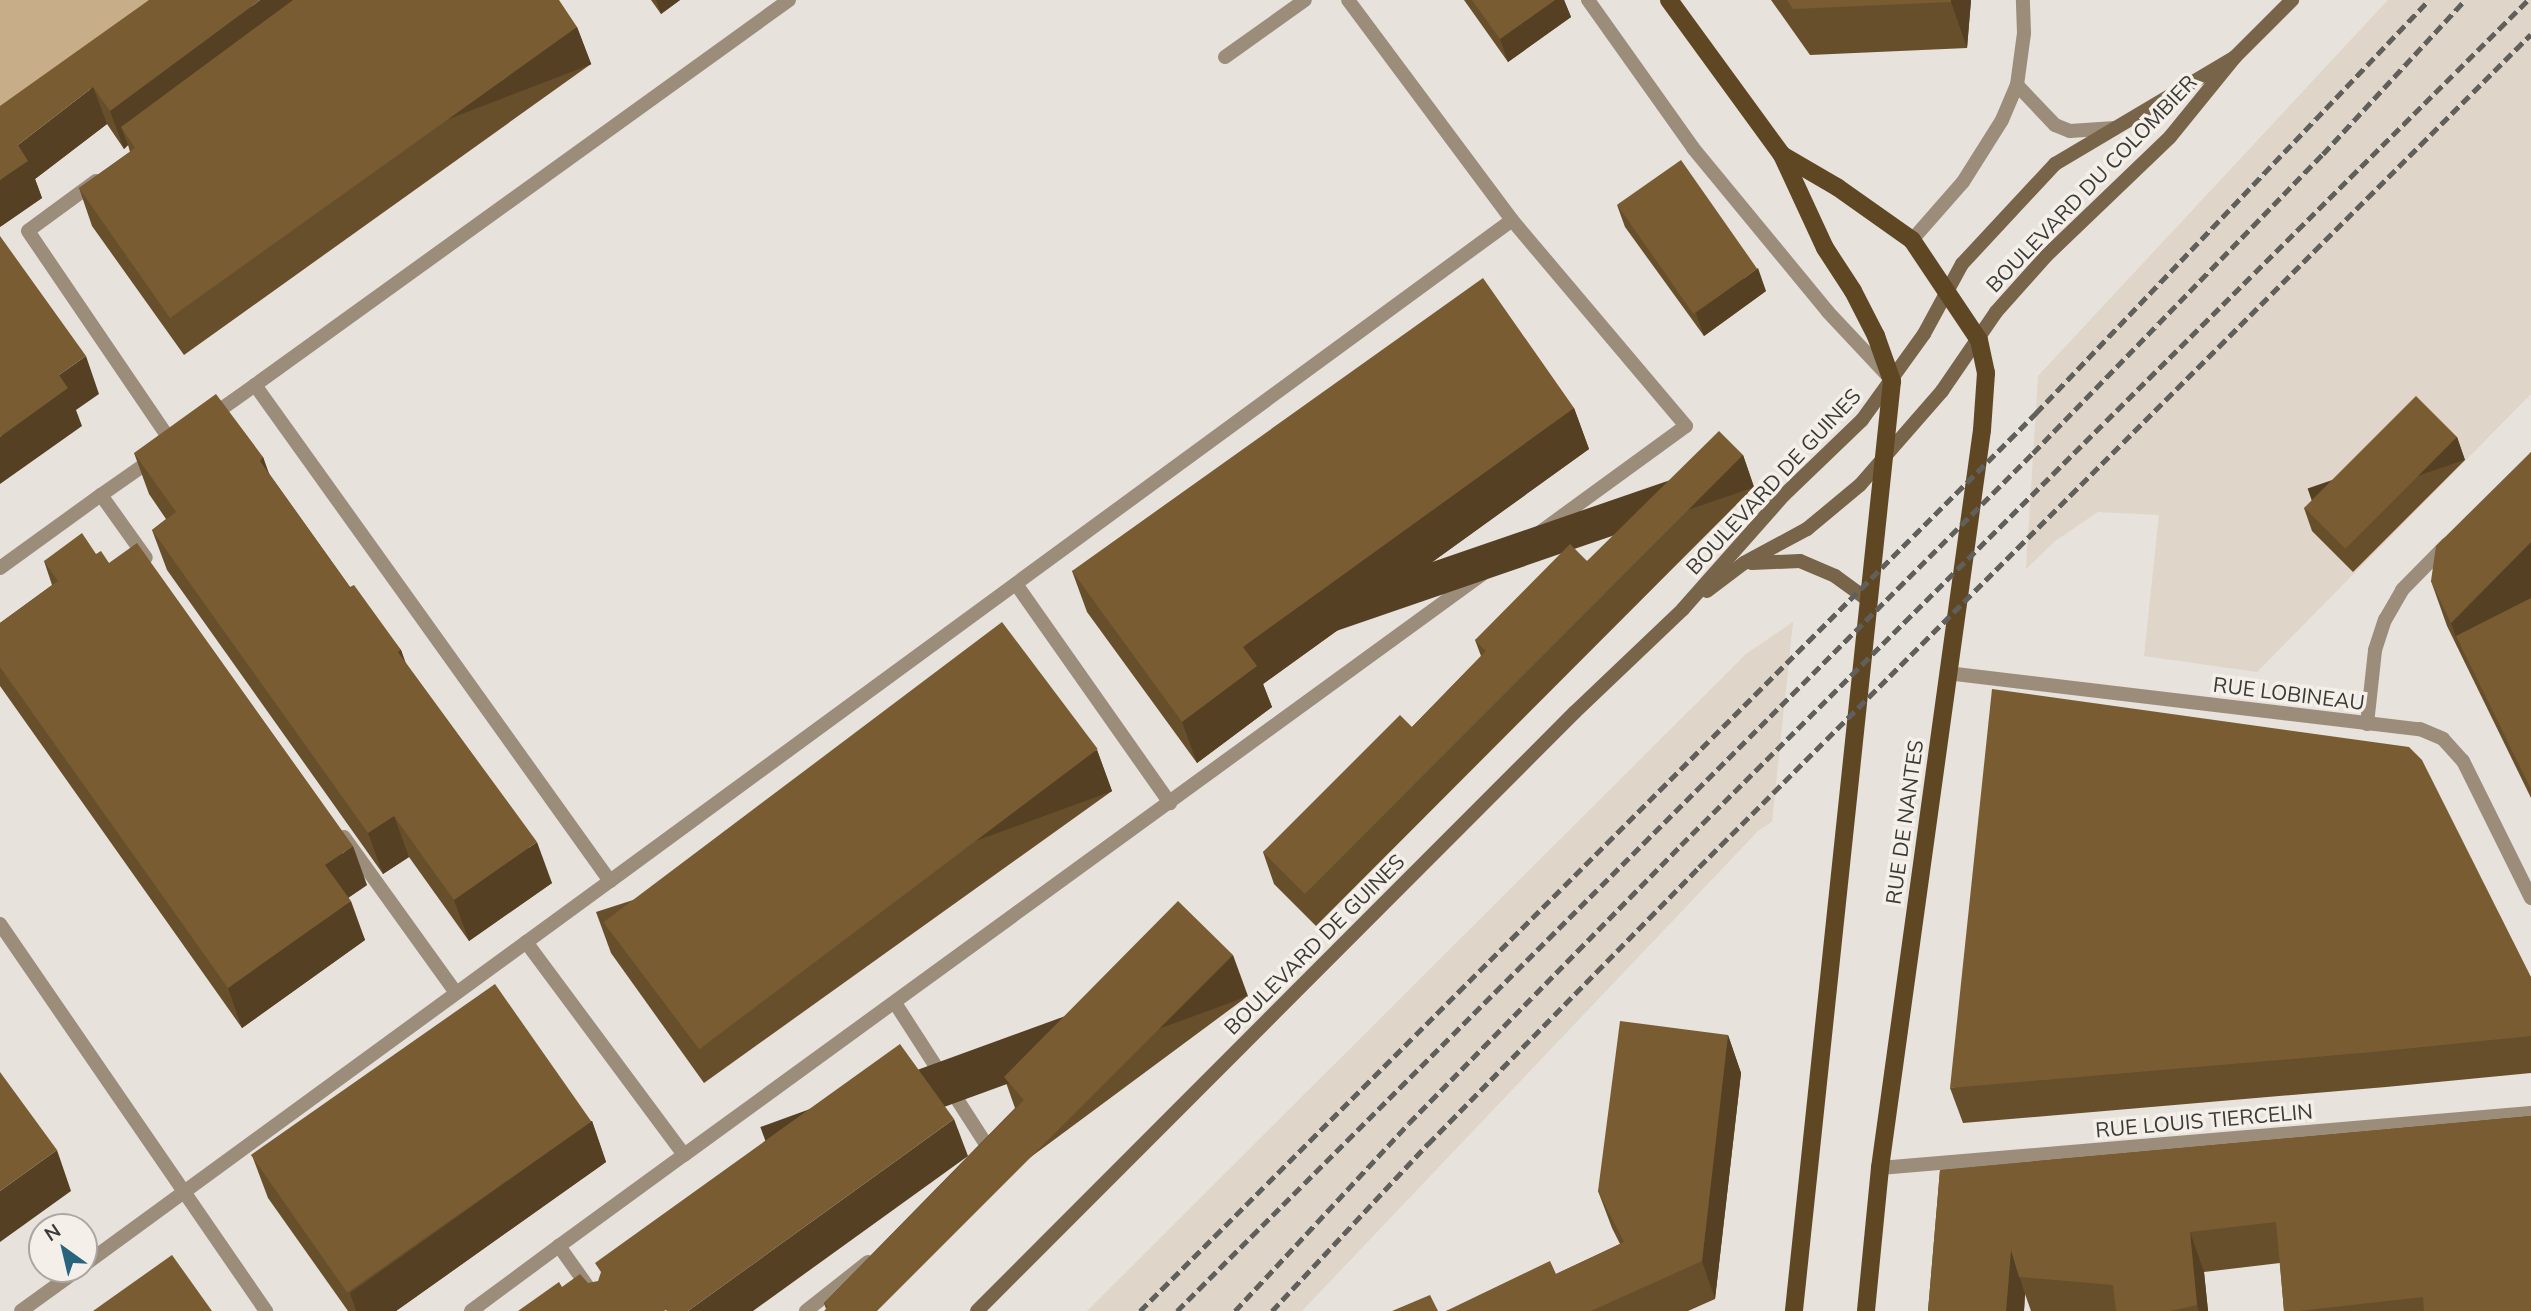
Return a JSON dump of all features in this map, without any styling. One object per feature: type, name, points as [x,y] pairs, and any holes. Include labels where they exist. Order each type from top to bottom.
[{"type":"main road","points":[[1669,0],[1782,155],[1825,248],[1876,336],[1892,381],[1794,1311]]},
{"type":"main road","name":"RUE DE NANTES","points":[[1782,155],[1837,187],[1912,240],[1948,289],[1979,340],[1986,373],[1984,410],[1880,1168],[1866,1311]]},
{"type":"street","points":[[0,568],[789,0]]},
{"type":"street","points":[[1225,57],[1305,0]]},
{"type":"street","points":[[471,1311],[1686,426],[1512,220],[1348,0]]},
{"type":"street","points":[[1588,0],[1693,148],[1828,312],[1892,381]]},
{"type":"street","points":[[1912,240],[1939,212],[1977,162],[2017,85],[2024,33],[2023,0]]},
{"type":"street","name":"BOULEVARD DU COLOMBIER","points":[[1883,458],[1942,391],[1996,312],[2024,280],[2170,137],[2235,57],[2292,0]]},
{"type":"street","name":"BOULEVARD DU COLOMBIER","points":[[1892,381],[1969,256],[2055,164],[2235,57]]},
{"type":"street","points":[[2017,85],[2055,125],[2070,131],[2115,128]]},
{"type":"street","points":[[106,174],[28,231],[183,436]]},
{"type":"street","points":[[98,1255],[1512,220]]},
{"type":"street","name":"BOULEVARD DE GUINES","points":[[977,1311],[1575,712],[1684,609],[1784,495],[1861,420],[1892,381]]},
{"type":"street","points":[[255,385],[610,881]]},
{"type":"street","name":"BOULEVARD DE GUINES","points":[[1684,609],[1744,564],[1807,529],[1860,485],[1883,458]]},
{"type":"street","points":[[101,495],[158,575]]},
{"type":"street","points":[[2367,724],[2375,650],[2385,620],[2402,590],[2457,533]]},
{"type":"street","name":"BOULEVARD DE GUINES","points":[[1744,564],[1800,561],[1835,576],[1868,600]]},
{"type":"street","points":[[1016,584],[1170,803]]},
{"type":"street","name":"RUE LOBINEAU","points":[[1947,673],[2420,729],[2444,740],[2463,761],[2531,898]]},
{"type":"street","points":[[335,824],[456,993]]},
{"type":"street","points":[[0,925],[266,1311]]},
{"type":"street","points":[[526,942],[684,1155]]},
{"type":"street","points":[[895,1003],[997,1161],[986,1169]]},
{"type":"street","name":"RUE LOUIS TIERCELIN","points":[[1880,1168],[2531,1113]]},
{"type":"street","points":[[559,1246],[605,1311]]},
{"type":"street","points":[[806,1311],[880,1253]]},
{"type":"street","points":[[21,1311],[60,1283]]},
{"type":"shaded area","points":[[0,0],[213,0],[0,151]]},
{"type":"shaded area","points":[[2388,0],[2531,0],[2531,394],[2257,672],[2144,656],[2159,515],[2098,512],[2055,541],[2026,569],[2038,376]]},
{"type":"shaded area","points":[[1793,622],[1772,822],[1759,830],[1302,1311],[1087,1311],[1746,654]]},
{"type":"building","points":[[149,0],[260,0],[110,111],[93,87],[18,145],[28,161],[0,180],[0,106]]},
{"type":"building","points":[[293,0],[559,0],[577,27],[170,318],[79,188],[135,148],[121,127]]},
{"type":"building","points":[[1472,0],[1555,0],[1500,39]]},
{"type":"building","points":[[1787,0],[1951,0],[1951,2],[1793,9]]},
{"type":"building","points":[[1681,160],[1757,269],[1693,314],[1617,205]]},
{"type":"building","points":[[0,236],[86,356],[59,375],[68,388],[0,437]]},
{"type":"building","points":[[1483,278],[1574,408],[1243,647],[1257,666],[1182,722],[1072,571]]},
{"type":"building","points":[[216,394],[263,457],[260,461],[350,587],[354,585],[401,650],[398,652],[537,842],[454,900],[394,816],[368,833],[152,530],[176,512],[134,453]]},
{"type":"building","points":[[2416,396],[2457,437],[2345,549],[2304,508]]},
{"type":"building","points":[[1719,431],[1743,455],[1305,894],[1263,852],[1400,715],[1412,727],[1486,651],[1475,640],[1570,544],[1587,561]]},
{"type":"building","points":[[2531,452],[2531,542],[2451,623],[2431,581],[2436,546]]},
{"type":"building","points":[[82,533],[96,554],[101,551],[109,563],[137,543],[353,846],[325,865],[351,901],[228,988],[0,667],[0,623],[58,581],[44,561]]},
{"type":"building","points":[[2531,598],[2531,789],[2456,636]]},
{"type":"building","points":[[1002,622],[1098,749],[699,1049],[603,922]]},
{"type":"building","points":[[1992,689],[2409,747],[2422,760],[2531,977],[2531,1036],[1950,1088]]},
{"type":"building","points":[[1178,901],[1233,955],[877,1311],[824,1311],[828,1307],[824,1303],[1024,1100],[1004,1077]]},
{"type":"building","points":[[495,984],[591,1122],[347,1293],[251,1155]]},
{"type":"building","points":[[1620,1021],[1728,1035],[1702,1261],[1591,1311],[1446,1311],[1550,1261],[1556,1274],[1624,1242],[1598,1191]]},
{"type":"building","points":[[900,1044],[954,1119],[688,1311],[518,1311],[559,1282],[562,1287],[580,1274],[588,1283],[598,1281],[601,1272],[595,1263]]},
{"type":"building","points":[[0,1072],[57,1150],[0,1191]]},
{"type":"building","points":[[2531,1116],[2531,1311],[2424,1311],[2423,1297],[2284,1311],[2276,1222],[2190,1232],[2197,1305],[2170,1311],[2116,1311],[2113,1285],[2019,1277],[2011,1250],[2006,1311],[1928,1311],[1940,1170]]},
{"type":"building","points":[[172,1255],[212,1311],[93,1311]]},
{"type":"building","points":[[1430,1295],[1438,1311],[1392,1311]]},
{"type":"railway","points":[[1140,1311],[2036,413],[2429,0]]},
{"type":"railway","points":[[1177,1311],[2033,453],[2323,154],[2465,0]]},
{"type":"railway","points":[[1235,1311],[1409,1123],[1681,845],[2528,0]]},
{"type":"railway","points":[[1272,1311],[1428,1144],[1699,867],[2531,34]]}]
